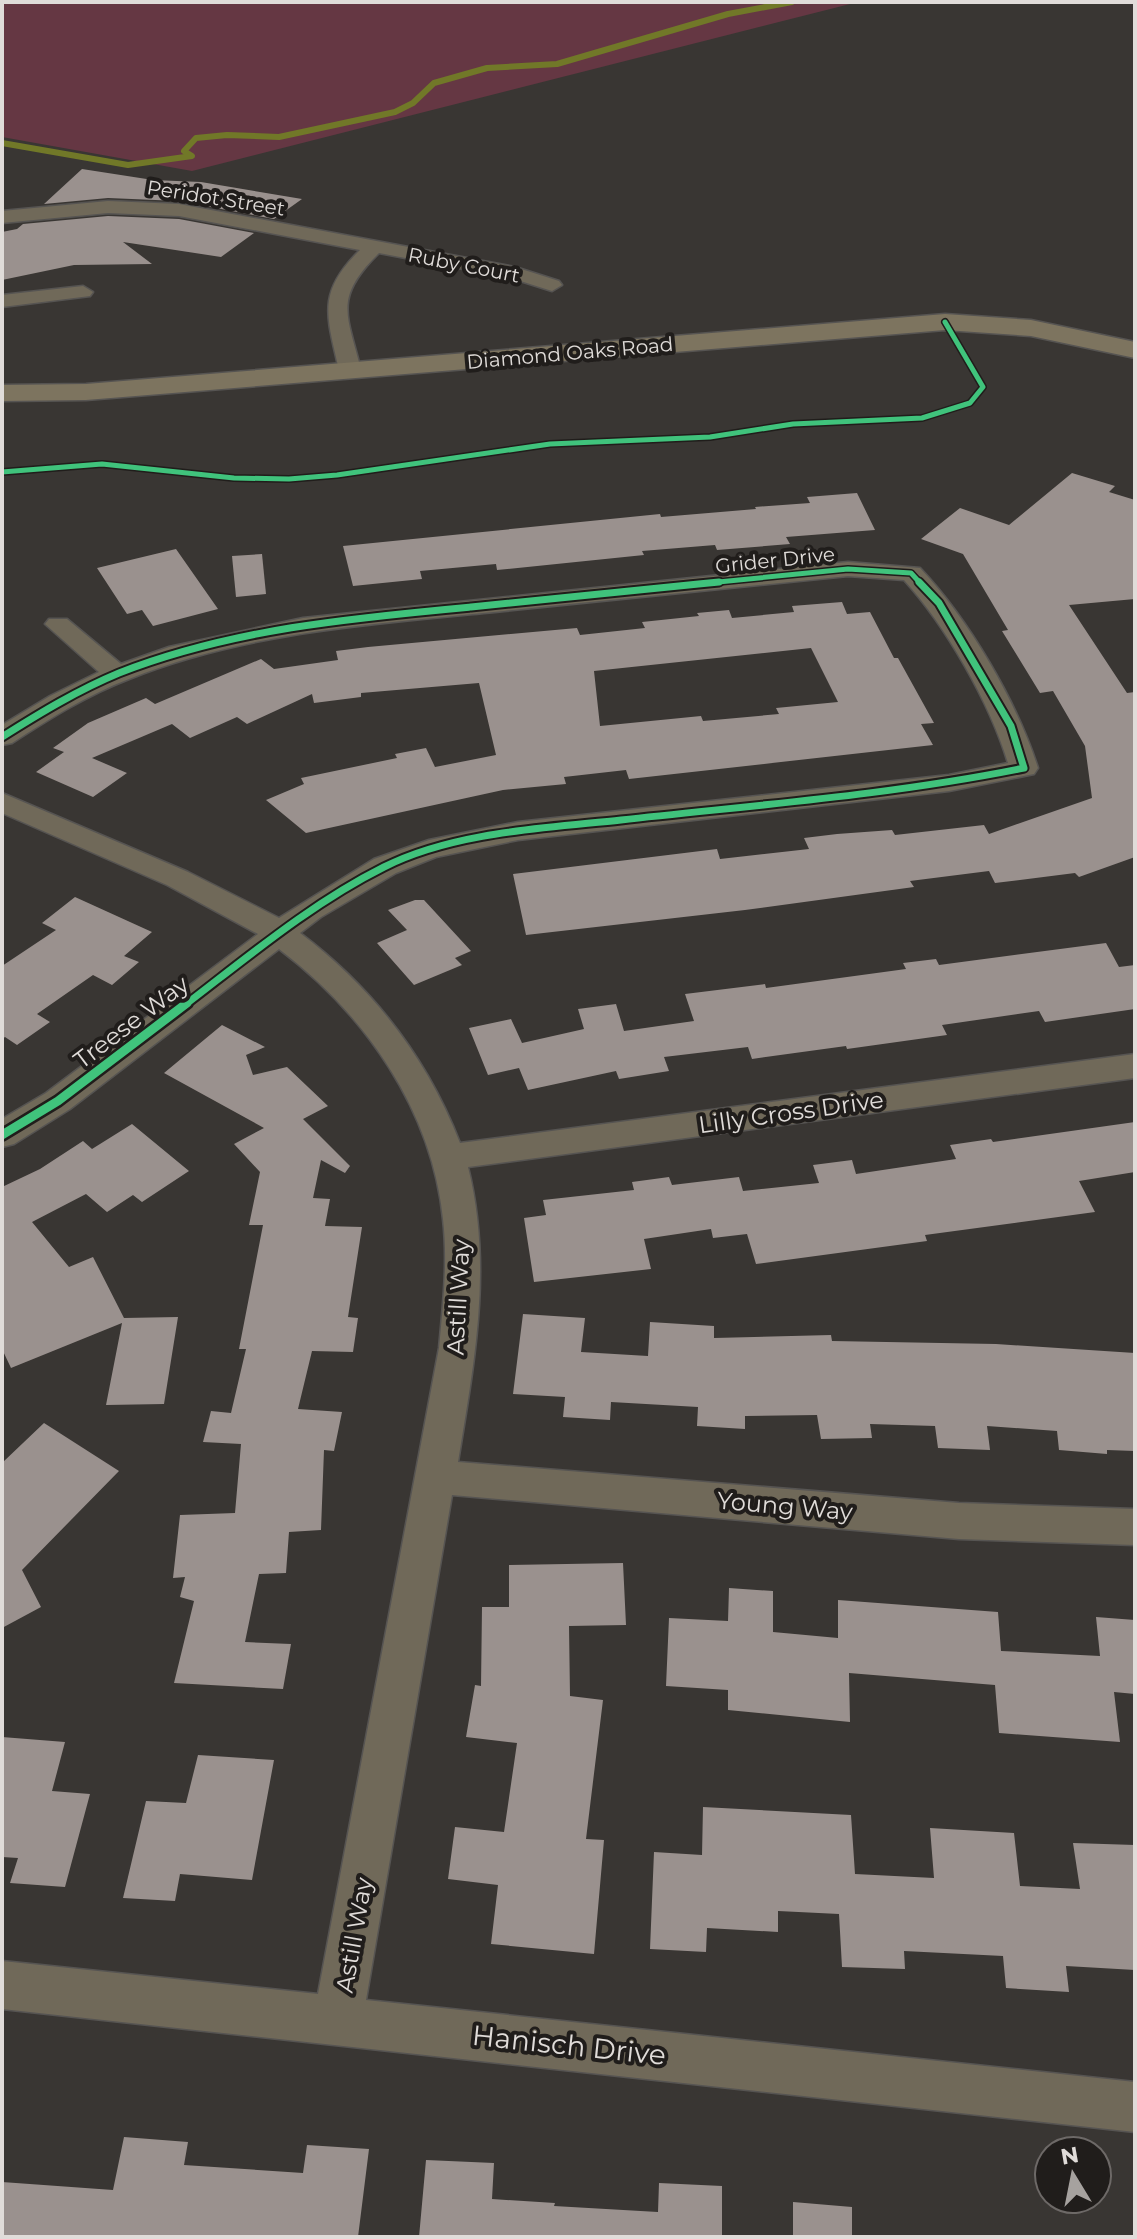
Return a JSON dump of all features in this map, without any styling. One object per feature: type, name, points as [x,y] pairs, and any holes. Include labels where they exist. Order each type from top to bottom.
[{"type":"street","points":[[5,194],[9,216]]},
{"type":"street","name":"Peridot Street","points":[[9,216],[63,209],[145,207],[179,210],[374,247]]},
{"type":"street","points":[[350,370],[336,294],[343,279],[374,247]]},
{"type":"street","name":"Ruby Court","points":[[374,247],[515,273],[552,285]]},
{"type":"street","points":[[2,301],[83,292]]},
{"type":"street","name":"Diamond Oaks Road","points":[[2,393],[86,392],[945,322],[1031,328],[1135,350]]},
{"type":"street","name":"Grider Drive","points":[[2,737],[59,701],[115,672],[230,637],[290,625],[848,569],[911,573],[939,603],[1011,726],[1024,768],[949,783],[467,839],[385,866],[347,887],[279,934]]},
{"type":"street","points":[[58,624],[115,672]]},
{"type":"street","name":"Astill Way","points":[[2,802],[236,907],[279,934],[340,983],[378,1027],[426,1102],[448,1157],[462,1231],[463,1292],[458,1348],[338,2020]]},
{"type":"street","name":"Treese Way","points":[[2,1135],[58,1101],[279,934]]},
{"type":"street","name":"Lilly Cross Drive","points":[[448,1157],[1135,1066]]},
{"type":"street","name":"Young Way","points":[[435,1477],[959,1521],[1135,1527]]},
{"type":"street","name":"Hanisch Drive","points":[[2,1985],[1135,2107]]},
{"type":"shaded area","points":[[2,2],[858,2],[192,171],[2,137]]},
{"type":"building","points":[[82,169],[153,180],[201,182],[302,199],[274,219],[179,201],[108,198],[44,204]]},
{"type":"building","points":[[108,216],[179,219],[254,233],[221,257],[123,242],[152,264],[74,265],[2,280],[2,232],[17,229],[23,224]]},
{"type":"building","points":[[1072,473],[1115,486],[1109,492],[1135,500],[1135,599],[1069,605],[1127,693],[1135,692],[1135,857],[1079,877],[1075,873],[995,883],[989,871],[910,881],[914,887],[526,935],[513,874],[717,849],[720,859],[809,849],[804,838],[837,834],[892,830],[895,835],[984,825],[989,834],[1092,798],[1085,746],[1053,691],[1040,693],[1002,631],[1008,630],[963,554],[921,539],[960,508],[1009,525]]},
{"type":"building","points":[[857,493],[875,530],[786,537],[790,544],[717,550],[715,545],[642,551],[644,555],[497,570],[496,564],[420,571],[422,579],[353,586],[343,546],[660,514],[661,517],[756,509],[810,503],[807,497]]},
{"type":"building","points":[[176,549],[218,609],[153,626],[142,610],[127,614],[97,568]]},
{"type":"building","points":[[262,554],[266,594],[236,597],[232,556]]},
{"type":"building","points":[[842,602],[847,614],[870,612],[934,723],[921,724],[933,745],[629,779],[626,770],[564,777],[566,784],[503,790],[306,833],[266,800],[304,784],[301,778],[397,758],[395,754],[426,748],[435,767],[496,755],[479,683],[361,693],[361,697],[314,703],[312,694],[247,724],[237,717],[190,738],[172,724],[92,758],[127,773],[93,797],[36,772],[64,752],[53,748],[88,723],[146,698],[155,704],[261,659],[274,669],[338,660],[336,651],[368,647],[577,628],[580,635],[645,628],[642,622],[699,616],[697,613],[729,610],[732,618],[794,612],[792,606]],"holes":[[[811,648],[838,702],[776,708],[779,714],[703,721],[701,716],[600,726],[594,671]]]},
{"type":"building","points":[[75,897],[152,932],[124,956],[139,962],[112,985],[93,975],[37,1014],[50,1022],[17,1045],[5,1037],[2,1039],[2,966],[56,930],[42,923]]},
{"type":"building","points":[[415,900],[424,900],[471,951],[455,958],[462,965],[414,985],[377,943],[407,930],[388,910]]},
{"type":"building","points":[[1106,943],[1119,967],[1135,965],[1135,1009],[1045,1022],[1039,1011],[942,1025],[947,1035],[752,1059],[748,1047],[664,1057],[669,1071],[619,1079],[616,1071],[528,1090],[519,1068],[488,1075],[469,1028],[511,1019],[522,1043],[584,1029],[578,1009],[616,1004],[624,1031],[694,1021],[685,994],[765,984],[766,988],[906,969],[903,963],[936,959],[939,965]]},
{"type":"building","points":[[222,1025],[265,1047],[246,1055],[253,1075],[287,1067],[328,1106],[303,1119],[350,1166],[345,1173],[321,1160],[313,1198],[330,1199],[325,1226],[362,1227],[348,1317],[358,1318],[353,1352],[312,1351],[298,1409],[342,1412],[334,1451],[324,1450],[321,1530],[289,1532],[286,1573],[259,1574],[245,1642],[291,1644],[283,1689],[174,1683],[194,1601],[180,1597],[185,1577],[173,1578],[180,1515],[235,1513],[241,1444],[203,1442],[211,1411],[231,1413],[246,1349],[239,1349],[263,1225],[249,1225],[260,1172],[234,1144],[264,1128],[164,1073]]},
{"type":"building","points":[[1135,1122],[1135,1172],[1079,1181],[1095,1212],[925,1235],[927,1241],[756,1264],[747,1234],[713,1238],[711,1229],[644,1239],[651,1269],[534,1282],[524,1218],[546,1215],[543,1200],[634,1190],[632,1182],[669,1177],[672,1185],[739,1177],[743,1191],[819,1183],[813,1165],[852,1160],[856,1174],[956,1159],[950,1145]]},
{"type":"building","points":[[132,1124],[189,1171],[142,1202],[133,1195],[107,1212],[86,1194],[32,1222],[69,1267],[93,1257],[124,1318],[178,1317],[164,1404],[106,1405],[122,1323],[11,1368],[2,1349],[2,1187],[40,1169],[83,1141],[92,1149]]},
{"type":"building","points":[[523,1314],[585,1318],[581,1352],[648,1356],[650,1322],[714,1326],[714,1338],[831,1335],[832,1341],[996,1344],[1135,1353],[1135,1451],[1107,1450],[1107,1454],[1059,1450],[1057,1431],[987,1426],[990,1450],[938,1448],[935,1426],[870,1424],[872,1438],[821,1439],[817,1415],[745,1416],[745,1429],[697,1426],[698,1407],[611,1402],[610,1420],[563,1417],[565,1397],[513,1394]]},
{"type":"building","points":[[44,1423],[119,1471],[22,1570],[41,1607],[2,1628],[2,1463]]},
{"type":"building","points":[[623,1563],[626,1625],[569,1626],[570,1696],[603,1700],[586,1839],[604,1840],[594,1954],[491,1944],[498,1885],[448,1879],[455,1827],[504,1832],[517,1743],[466,1737],[475,1685],[481,1686],[482,1607],[509,1607],[509,1565]]},
{"type":"building","points":[[729,1588],[773,1591],[773,1632],[838,1638],[838,1600],[998,1612],[1001,1651],[1100,1656],[1096,1617],[1135,1620],[1135,1694],[1114,1692],[1120,1742],[999,1733],[995,1685],[849,1673],[850,1722],[728,1710],[728,1690],[666,1686],[669,1618],[728,1621]]},
{"type":"building","points":[[2,1737],[65,1742],[52,1791],[90,1794],[65,1887],[10,1883],[18,1858],[2,1857]]},
{"type":"building","points":[[198,1755],[274,1760],[252,1880],[180,1874],[175,1901],[123,1898],[146,1801],[186,1803]]},
{"type":"building","points":[[703,1807],[851,1815],[855,1874],[934,1878],[930,1828],[1014,1833],[1020,1886],[1080,1889],[1073,1843],[1135,1845],[1135,1970],[1066,1966],[1069,1992],[1006,1988],[1003,1956],[904,1951],[905,1969],[842,1967],[839,1914],[778,1911],[778,1932],[707,1928],[706,1952],[650,1949],[654,1852],[702,1855]]},
{"type":"building","points":[[124,2137],[188,2142],[184,2165],[303,2173],[307,2145],[369,2149],[358,2237],[2,2237],[2,2182],[113,2190]]},
{"type":"building","points":[[426,2160],[494,2163],[492,2199],[555,2203],[554,2206],[658,2212],[659,2183],[722,2186],[722,2237],[419,2237]]},
{"type":"building","points":[[793,2202],[852,2207],[852,2237],[793,2237]]},
{"type":"waterway","points":[[2,143],[128,165],[192,156],[184,151],[196,138],[227,135],[279,137],[395,112],[413,103],[434,83],[487,68],[557,64],[728,14],[792,2]]},
{"type":"cycle path","points":[[2,472],[102,464],[234,478],[289,479],[410,466],[467,454],[550,444],[710,437],[793,424],[922,418],[970,403],[983,387],[945,322]]},
{"type":"cycle path","points":[[2,737],[59,701],[118,673],[178,652],[240,637],[367,617],[848,569],[911,573],[939,603],[1011,726],[1024,768],[949,783],[518,831],[429,849],[385,866],[310,910],[58,1101],[2,1135]]}]
